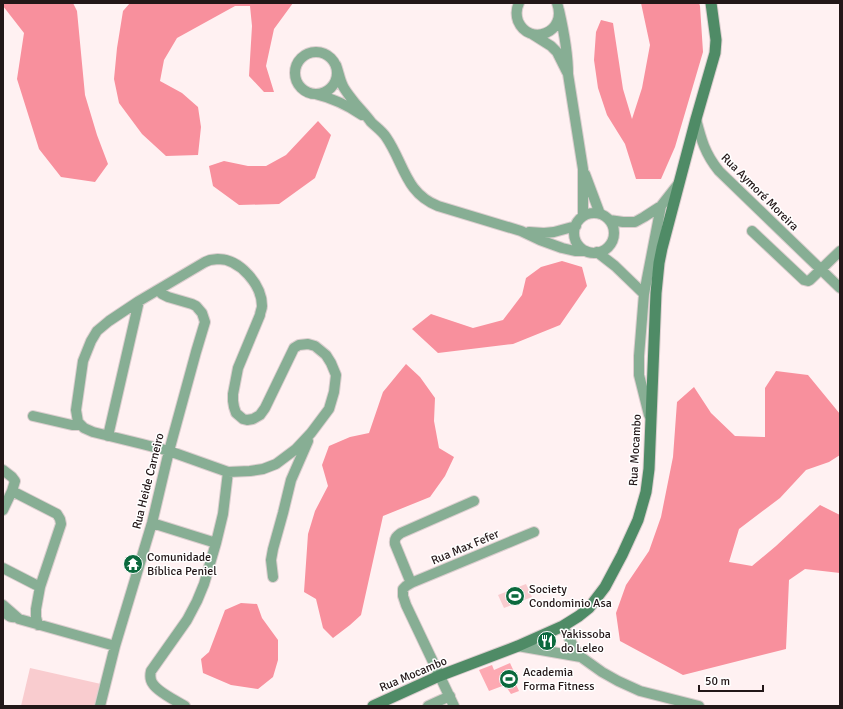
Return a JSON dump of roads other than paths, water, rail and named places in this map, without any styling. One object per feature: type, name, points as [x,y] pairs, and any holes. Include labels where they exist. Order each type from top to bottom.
[{"type":"main road","name":"Rua Aymoré Moreira","points":[[696,119],[715,53],[716,40],[711,3]]},
{"type":"main road","name":"Rua Mocambo","points":[[373,706],[440,676],[518,646],[564,626],[589,608],[605,587],[638,520],[646,492],[649,469],[650,418],[658,270],[662,248],[696,119]]},
{"type":"street","points":[[519,3],[516,12],[520,25],[525,30],[551,46],[557,52],[568,74]]},
{"type":"street","points":[[532,34],[539,35],[552,30],[559,18],[558,7]]},
{"type":"street","points":[[558,7],[567,49],[568,74],[583,169],[583,216]]},
{"type":"street","points":[[372,122],[349,107],[302,89],[295,77],[296,64],[300,58],[305,54],[319,52],[326,54],[332,59],[339,72],[345,90],[385,136],[410,184],[419,195],[431,204],[521,231],[562,248],[575,251],[586,250]]},
{"type":"street","points":[[314,94],[321,93],[332,86],[336,80],[336,65]]},
{"type":"street","name":"Rua Aymoré Moreira","points":[[696,119],[700,138],[713,164],[840,288]]},
{"type":"street","points":[[583,169],[600,214]]},
{"type":"street","points":[[609,220],[635,222],[660,206],[679,183]]},
{"type":"street","points":[[650,418],[639,374],[639,356],[644,294],[660,206]]},
{"type":"street","points":[[594,213],[600,214],[605,216],[613,225],[614,237],[608,247],[597,252],[591,252],[581,247],[575,238],[576,226],[583,216],[594,213]]},
{"type":"street","points":[[521,231],[544,233],[576,226]]},
{"type":"street","points":[[752,231],[804,280],[808,281],[840,251]]},
{"type":"street","points":[[597,252],[615,266],[644,294]]},
{"type":"street","points":[[210,260],[226,260],[236,264],[249,274],[260,295],[262,307],[238,368],[232,394],[236,413],[247,420],[253,419],[260,415],[265,408],[294,348],[302,344],[315,346],[326,354],[336,374],[334,392],[329,409],[311,434],[296,449],[276,464],[263,469],[250,472],[228,472],[169,451],[93,432],[80,425],[76,410],[83,361],[91,341],[97,331],[109,321],[139,300],[158,290],[210,260]]},
{"type":"street","name":"Rua Heide Carneiro","points":[[100,706],[115,646],[152,522],[169,451],[205,322],[202,313],[196,306],[168,297],[158,290]]},
{"type":"street","points":[[108,436],[139,300]]},
{"type":"street","points":[[33,416],[72,425],[80,425]]},
{"type":"street","points":[[272,577],[271,560],[273,549],[291,480],[311,434]]},
{"type":"street","points":[[3,470],[14,479],[12,491],[3,510]]},
{"type":"street","points":[[185,706],[158,689],[152,683],[150,674],[187,620],[204,584],[223,514],[228,472]]},
{"type":"street","points":[[12,491],[57,514],[61,524],[40,587],[36,609],[38,625]]},
{"type":"street","points":[[454,706],[402,593],[403,589],[409,584],[395,541],[396,537],[401,533],[474,501]]},
{"type":"street","points":[[152,522],[216,543]]},
{"type":"street","name":"Rua Max Fefer","points":[[409,584],[534,532]]},
{"type":"street","points":[[3,568],[40,587]]},
{"type":"street","points":[[3,605],[18,619],[115,646]]},
{"type":"street","points":[[564,626],[574,648],[581,656],[602,672],[640,691],[699,706]]},
{"type":"street","points":[[518,646],[581,656]]},
{"type":"street","points":[[428,706],[450,696]]},
{"type":"lane","points":[[3,614],[12,620],[18,619]]},
{"type":"place","name":"Comunidade Bíblica Peniel","points":[[133,564]]},
{"type":"place","name":"Society Condominio Asa","points":[[515,596]]},
{"type":"place","name":"Yakissoba do Leleo","points":[[547,641]]},
{"type":"place","name":"Academia Forma Fitness","points":[[509,679]]}]
